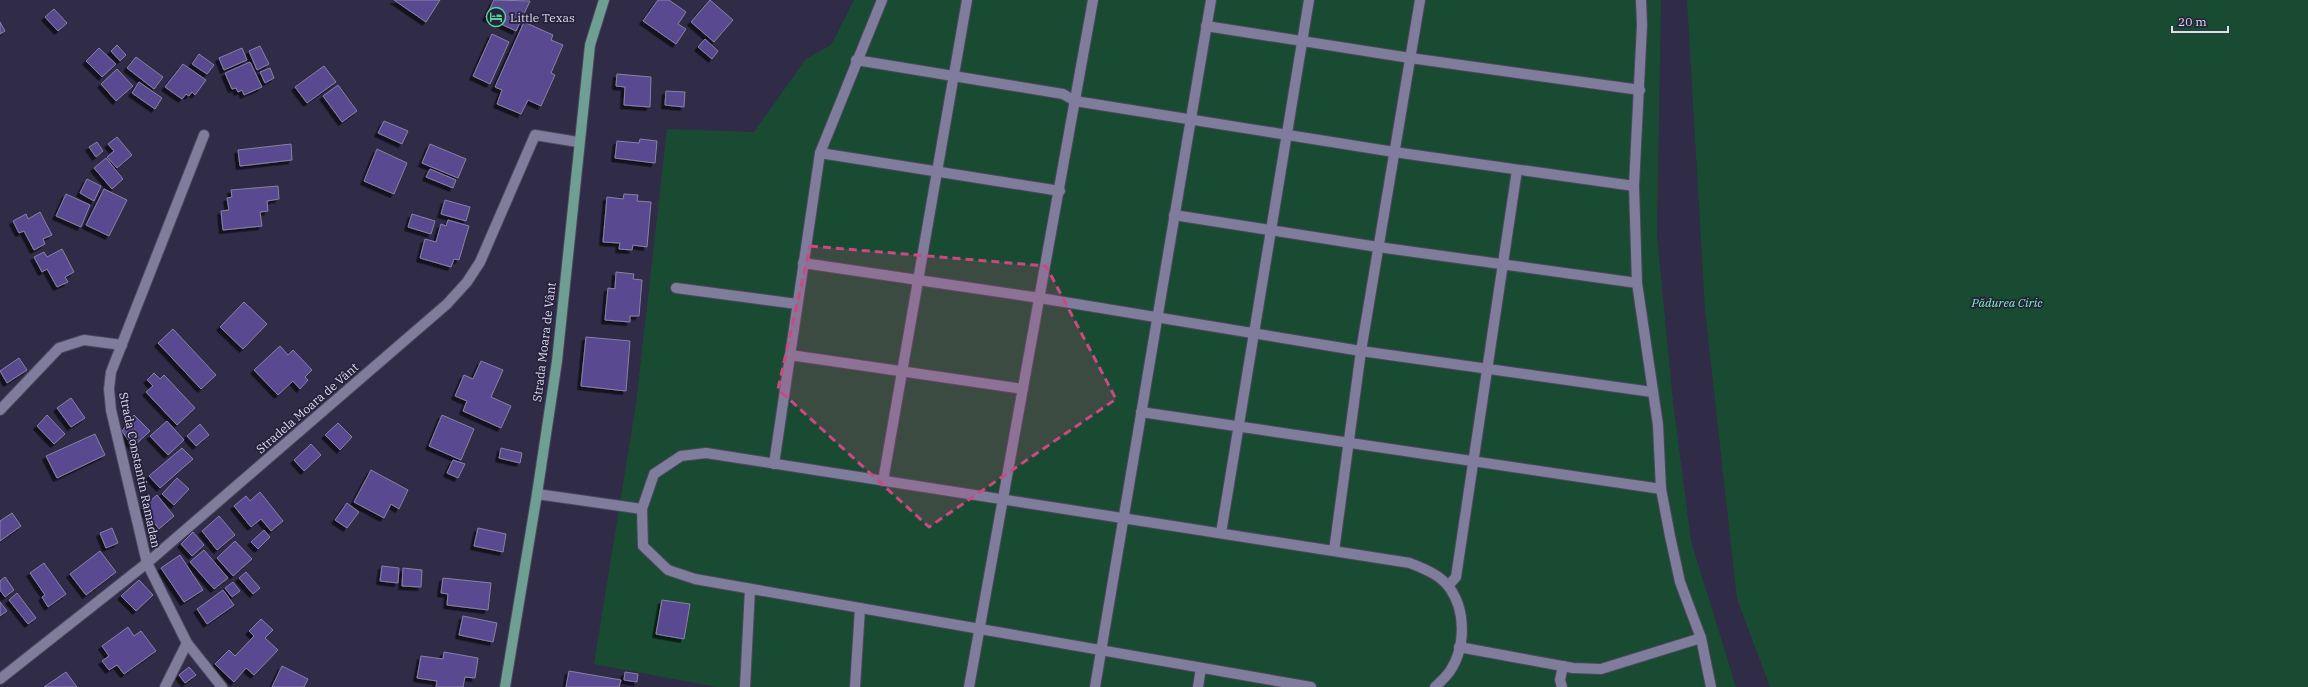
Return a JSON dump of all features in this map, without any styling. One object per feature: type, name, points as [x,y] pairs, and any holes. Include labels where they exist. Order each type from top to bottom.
[{"type":"main road","name":"Strada Moara de Vânt","points":[[505,687],[557,361],[578,142],[590,45],[604,0]]},
{"type":"street","points":[[774,464],[820,153],[856,60],[882,0]]},
{"type":"street","points":[[883,481],[967,0]]},
{"type":"street","points":[[969,687],[1002,500],[1060,190],[1093,0]]},
{"type":"street","points":[[1095,687],[1211,0]]},
{"type":"street","points":[[1221,533],[1301,40],[1309,0]]},
{"type":"street","points":[[1334,551],[1361,351],[1420,0]]},
{"type":"street","points":[[1641,0],[1640,90],[1634,186],[1636,283],[1658,425],[1661,489],[1680,582],[1700,638],[1711,687]]},
{"type":"street","points":[[1206,26],[1410,58],[1640,90]]},
{"type":"street","points":[[856,60],[1063,94],[1076,101],[1190,121],[1634,186]]},
{"type":"street","name":"Strada Constantin Ramadan","points":[[204,135],[111,372],[111,403],[147,563],[187,643],[222,687]]},
{"type":"street","name":"Stradela Moara de Vânt","points":[[0,679],[147,563],[447,304],[468,282],[480,262],[535,135],[578,142]]},
{"type":"street","points":[[820,153],[1060,190]]},
{"type":"street","points":[[1448,586],[1456,577],[1517,170]]},
{"type":"street","points":[[1174,215],[1503,266],[1636,283]]},
{"type":"street","points":[[803,263],[1040,298],[1157,319],[1361,351],[1487,370],[1652,392]]},
{"type":"street","points":[[676,288],[797,304]]},
{"type":"street","points":[[0,410],[59,348],[84,340],[122,344]]},
{"type":"street","points":[[790,355],[1023,389]]},
{"type":"street","points":[[1141,412],[1348,444],[1661,489]]},
{"type":"street","points":[[1312,687],[695,579],[668,570],[643,546],[642,509],[654,474],[681,456],[706,453],[1410,562],[1432,572],[1448,586],[1458,602],[1463,623],[1459,647],[1450,671],[1435,687]]},
{"type":"street","points":[[537,494],[642,509]]},
{"type":"street","points":[[745,687],[750,589]]},
{"type":"street","points":[[855,687],[860,608]]},
{"type":"street","points":[[1459,647],[1563,666],[1601,669],[1700,638]]},
{"type":"street","points":[[165,687],[187,643]]},
{"type":"street","points":[[1562,687],[1560,680],[1563,666]]},
{"type":"street","points":[[1198,687],[1201,668]]},
{"type":"highlighted area","points":[[810,246],[1046,266],[1116,399],[929,527],[778,389]]},
{"type":"green space","points":[[854,0],[1661,0],[1657,237],[1673,401],[1691,541],[1736,687],[716,687],[594,664],[636,403],[667,129],[754,132],[806,59],[831,45]]},
{"type":"green space","name":"Pădurea Ciric","points":[[1687,0],[2308,0],[2308,687],[1770,687],[1737,599],[1705,310]]},
{"type":"building","points":[[394,0],[440,0],[426,22]]},
{"type":"building","points":[[494,0],[530,1],[516,31],[486,17]]},
{"type":"building","points":[[658,0],[669,0],[686,12],[678,24],[686,29],[676,44],[643,21]]},
{"type":"building","points":[[710,0],[733,20],[714,42],[691,22]]},
{"type":"building","points":[[54,9],[67,23],[58,31],[45,17]]},
{"type":"building","points":[[0,22],[5,31],[0,34]]},
{"type":"building","name":"Little Texas","points":[[524,22],[553,35],[551,40],[563,45],[551,73],[555,75],[541,106],[528,100],[521,114],[497,104],[502,90],[495,87]]},
{"type":"building","points":[[492,34],[509,42],[490,84],[473,76]]},
{"type":"building","points":[[705,39],[718,51],[712,59],[698,47]]},
{"type":"building","points":[[117,45],[126,55],[120,61],[111,51]]},
{"type":"building","points":[[260,46],[269,64],[257,70],[249,51]]},
{"type":"building","points":[[99,48],[116,64],[102,77],[86,61]]},
{"type":"building","points":[[242,48],[247,60],[224,70],[219,58]]},
{"type":"building","points":[[199,54],[214,65],[207,74],[192,64]]},
{"type":"building","points":[[136,57],[163,77],[154,89],[127,68]]},
{"type":"building","points":[[250,62],[262,87],[244,95],[242,90],[238,92],[236,88],[232,89],[225,73]]},
{"type":"building","points":[[183,64],[206,80],[195,95],[192,92],[189,96],[186,94],[182,99],[165,87]]},
{"type":"building","points":[[324,66],[336,82],[307,103],[295,87]]},
{"type":"building","points":[[270,68],[274,78],[265,83],[260,72]]},
{"type":"building","points":[[117,69],[133,86],[116,101],[101,84]]},
{"type":"building","points":[[617,74],[651,77],[650,107],[624,105],[625,87],[616,86]]},
{"type":"building","points":[[139,82],[162,98],[155,109],[132,93]]},
{"type":"building","points":[[338,85],[357,111],[342,122],[323,96]]},
{"type":"building","points":[[666,91],[685,92],[684,107],[665,105]]},
{"type":"building","points":[[384,121],[408,131],[402,144],[378,133]]},
{"type":"building","points":[[117,137],[132,155],[117,168],[107,157],[114,151],[108,144]]},
{"type":"building","points":[[640,139],[657,141],[655,163],[615,158],[617,141],[639,143]]},
{"type":"building","points":[[97,142],[103,151],[96,157],[89,147]]},
{"type":"building","points":[[291,144],[292,160],[240,166],[238,150]]},
{"type":"building","points":[[430,144],[466,159],[458,178],[422,163]]},
{"type":"building","points":[[377,149],[407,163],[394,194],[364,181]]},
{"type":"building","points":[[106,158],[123,179],[112,189],[94,168]]},
{"type":"building","points":[[430,169],[456,180],[453,188],[426,177]]},
{"type":"building","points":[[87,179],[101,186],[94,201],[80,193]]},
{"type":"building","points":[[278,186],[279,199],[267,201],[268,211],[260,212],[262,226],[223,230],[221,211],[229,210],[227,198],[232,197],[231,190]]},
{"type":"building","points":[[104,189],[127,200],[109,236],[86,225]]},
{"type":"building","points":[[66,194],[90,205],[81,227],[56,216]]},
{"type":"building","points":[[624,194],[638,195],[637,201],[651,202],[647,247],[633,245],[632,250],[619,249],[620,243],[603,242],[607,197],[623,199]]},
{"type":"building","points":[[445,200],[470,207],[466,221],[441,214]]},
{"type":"building","points":[[40,212],[52,235],[43,239],[45,244],[34,250],[24,231],[19,233],[13,221],[26,214],[28,219]]},
{"type":"building","points":[[412,214],[435,221],[431,234],[408,227]]},
{"type":"building","points":[[448,220],[469,226],[459,260],[454,259],[451,267],[420,258],[425,239],[436,242],[441,224],[446,226]]},
{"type":"building","points":[[62,249],[74,272],[65,277],[68,282],[57,287],[47,269],[42,272],[34,257],[44,252],[47,257]]},
{"type":"building","points":[[616,272],[634,274],[633,279],[642,280],[639,316],[630,316],[630,322],[605,320],[608,288],[615,289]]},
{"type":"building","points":[[244,302],[267,324],[243,349],[220,327]]},
{"type":"building","points":[[173,329],[216,375],[201,389],[158,343]]},
{"type":"building","points":[[586,337],[630,341],[626,391],[581,386]]},
{"type":"building","points":[[280,346],[288,355],[293,350],[312,370],[305,377],[308,380],[300,389],[293,381],[278,395],[254,370]]},
{"type":"building","points":[[19,358],[27,370],[7,383],[0,371]]},
{"type":"building","points":[[481,361],[503,370],[491,397],[511,406],[501,428],[463,411],[467,401],[455,396],[464,375],[473,379]]},
{"type":"building","points":[[154,373],[160,379],[164,375],[195,408],[177,425],[146,392],[153,386],[147,380]]},
{"type":"building","points":[[71,398],[85,418],[71,427],[57,408]]},
{"type":"building","points":[[47,415],[65,434],[54,444],[37,426]]},
{"type":"building","points":[[134,415],[150,431],[133,447],[122,431]]},
{"type":"building","points":[[442,415],[474,429],[461,460],[429,446]]},
{"type":"building","points":[[167,421],[184,440],[168,455],[150,436]]},
{"type":"building","points":[[338,423],[352,437],[340,450],[325,435]]},
{"type":"building","points":[[200,424],[209,435],[196,446],[187,436]]},
{"type":"building","points":[[95,434],[105,455],[57,478],[46,456]]},
{"type":"building","points":[[311,444],[321,455],[304,471],[294,460]]},
{"type":"building","points":[[182,448],[193,459],[160,488],[149,476]]},
{"type":"building","points":[[501,448],[522,453],[520,463],[499,458]]},
{"type":"building","points":[[453,460],[465,464],[458,478],[447,473]]},
{"type":"building","points":[[371,470],[408,490],[399,509],[391,504],[384,518],[354,502]]},
{"type":"building","points":[[177,478],[189,489],[174,505],[162,494]]},
{"type":"building","points":[[260,492],[283,521],[271,531],[261,519],[251,527],[234,506],[246,496],[250,501]]},
{"type":"building","points":[[157,495],[174,516],[159,529],[142,508]]},
{"type":"building","points":[[347,503],[359,512],[347,528],[335,520]]},
{"type":"building","points":[[12,513],[21,526],[0,541],[0,521]]},
{"type":"building","points":[[219,516],[235,535],[217,550],[202,531]]},
{"type":"building","points":[[112,528],[118,543],[106,548],[100,533]]},
{"type":"building","points":[[478,528],[506,534],[503,552],[474,546]]},
{"type":"building","points":[[264,530],[270,537],[258,549],[251,542]]},
{"type":"building","points":[[193,532],[204,545],[192,556],[181,544]]},
{"type":"building","points":[[235,541],[252,559],[233,576],[217,558]]},
{"type":"building","points":[[204,550],[228,578],[214,589],[190,562]]},
{"type":"building","points":[[100,551],[116,572],[86,595],[70,574]]},
{"type":"building","points":[[180,555],[203,590],[184,602],[161,568]]},
{"type":"building","points":[[44,563],[66,594],[48,607],[42,597],[45,595],[30,573]]},
{"type":"building","points":[[382,566],[399,568],[398,583],[380,581]]},
{"type":"building","points":[[403,568],[422,570],[421,587],[402,586]]},
{"type":"building","points":[[246,572],[260,588],[253,594],[239,578]]},
{"type":"building","points":[[5,577],[14,590],[5,597],[0,590],[0,581]]},
{"type":"building","points":[[443,578],[491,583],[488,610],[447,605],[448,594],[441,593]]},
{"type":"building","points":[[139,580],[153,595],[136,611],[121,596]]},
{"type":"building","points":[[233,582],[240,591],[232,597],[225,588]]},
{"type":"building","points":[[223,590],[234,605],[207,624],[197,609]]},
{"type":"building","points":[[17,593],[36,618],[28,624],[9,600]]},
{"type":"building","points":[[662,600],[690,604],[684,639],[656,634]]},
{"type":"building","points":[[0,602],[7,611],[0,616]]},
{"type":"building","points":[[463,616],[497,623],[493,642],[459,635]]},
{"type":"building","points":[[261,619],[273,630],[265,638],[278,650],[254,675],[246,668],[234,682],[215,664],[229,650],[235,656],[254,636],[249,631]]},
{"type":"building","points":[[128,627],[134,636],[141,631],[156,651],[124,674],[117,665],[109,670],[102,661],[109,656],[102,646]]},
{"type":"building","points":[[444,652],[478,658],[475,678],[465,677],[463,687],[436,687],[437,681],[417,678],[421,656],[443,659]]},
{"type":"building","points":[[282,666],[308,679],[304,687],[272,687]]},
{"type":"building","points":[[189,667],[196,675],[185,683],[179,675]]},
{"type":"building","points":[[569,671],[621,680],[619,687],[566,687]]},
{"type":"building","points":[[66,672],[77,687],[44,687]]},
{"type":"building","points":[[625,672],[638,674],[637,682],[624,680]]},
{"type":"place","name":"Little Texas","points":[[496,17]]}]
